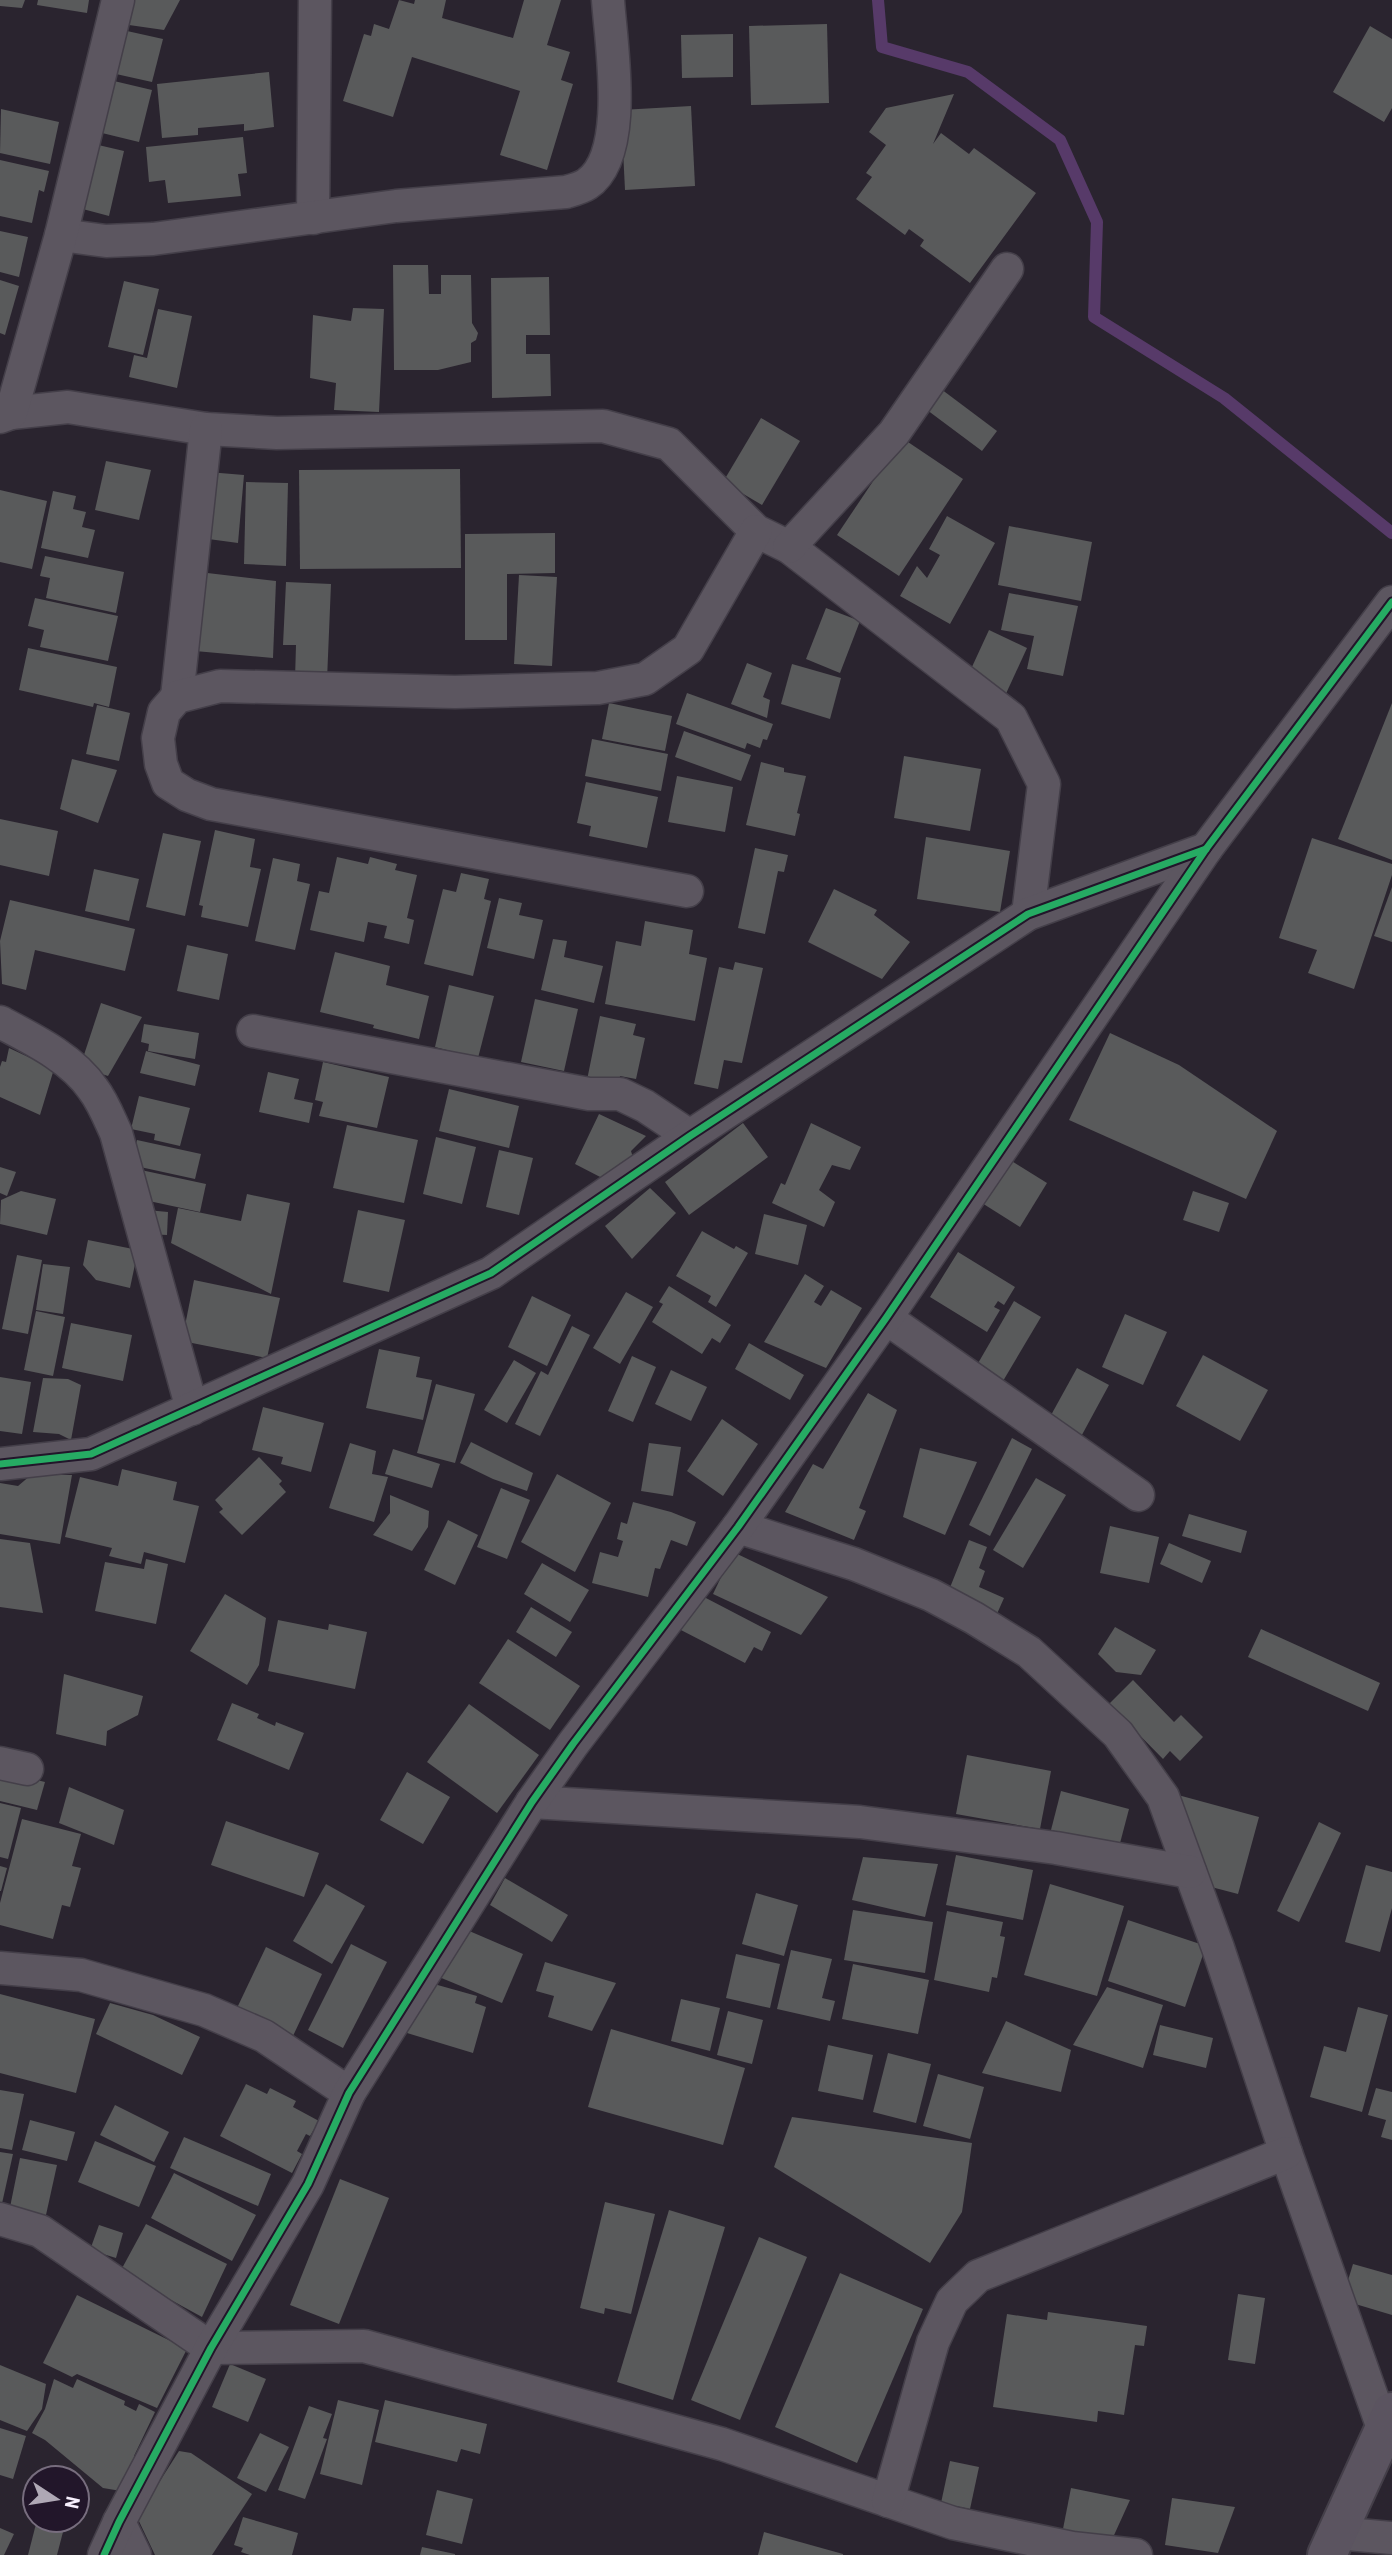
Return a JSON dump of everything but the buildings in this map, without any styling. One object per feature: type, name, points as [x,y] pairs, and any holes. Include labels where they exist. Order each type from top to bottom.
[{"type":"main road","points":[[1332,2544],[1388,2422]]},
{"type":"street","points":[[118,0],[61,235],[10,380],[5,415],[68,407],[206,429],[277,433],[603,426],[669,443],[755,531],[789,547],[1011,718],[1044,784],[1028,914]]},
{"type":"street","points":[[313,218],[315,0]]},
{"type":"street","points":[[61,235],[106,242],[128,241],[396,206],[566,192],[587,184],[603,165],[612,137],[615,101],[608,0]]},
{"type":"street","points":[[789,547],[894,433],[1007,269]]},
{"type":"street","points":[[177,697],[206,429]]},
{"type":"street","points":[[687,891],[211,804],[187,795],[168,783],[161,764],[158,738],[164,712],[177,697],[220,686],[455,692],[598,688],[645,679],[688,649],[755,531]]},
{"type":"street","points":[[104,2555],[211,2348],[308,2183],[349,2093],[533,1802],[573,1744],[738,1527],[886,1318],[1206,849],[1392,602]]},
{"type":"street","points":[[0,1464],[91,1454],[491,1273],[690,1136],[1028,914],[1206,849]]},
{"type":"street","points":[[0,1022],[69,1064],[92,1087],[106,1111],[116,1133],[192,1409]]},
{"type":"street","points":[[253,1031],[589,1094],[620,1094],[646,1106],[690,1136]]},
{"type":"street","points":[[886,1318],[1138,1495]]},
{"type":"street","points":[[738,1527],[855,1564],[930,1595],[974,1618],[1029,1652],[1118,1734],[1163,1797],[1219,1948],[1286,2154],[1388,2422]]},
{"type":"street","points":[[533,1802],[860,1822],[1056,1849],[1190,1872]]},
{"type":"street","points":[[0,1968],[81,1975],[204,2010],[264,2036],[349,2093]]},
{"type":"street","points":[[888,2501],[933,2342],[952,2301],[978,2276],[1286,2154]]},
{"type":"street","points":[[0,2219],[40,2231],[211,2348],[364,2346],[722,2444],[953,2523],[1072,2548],[1136,2555]]},
{"type":"street","points":[[119,2522],[135,2555]]},
{"type":"street","points":[[1332,2544],[1392,2538]]},
{"type":"waterway","points":[[878,0],[882,47],[968,72],[1060,140],[1097,222],[1094,317],[1224,398],[1392,533]]},
{"type":"cycle path","points":[[104,2555],[211,2348],[308,2184],[349,2093],[532,1802],[738,1527],[886,1318],[1206,849],[1392,602]]},
{"type":"cycle path","points":[[0,1464],[91,1454],[491,1273],[690,1136],[1028,914],[1206,849]]}]
